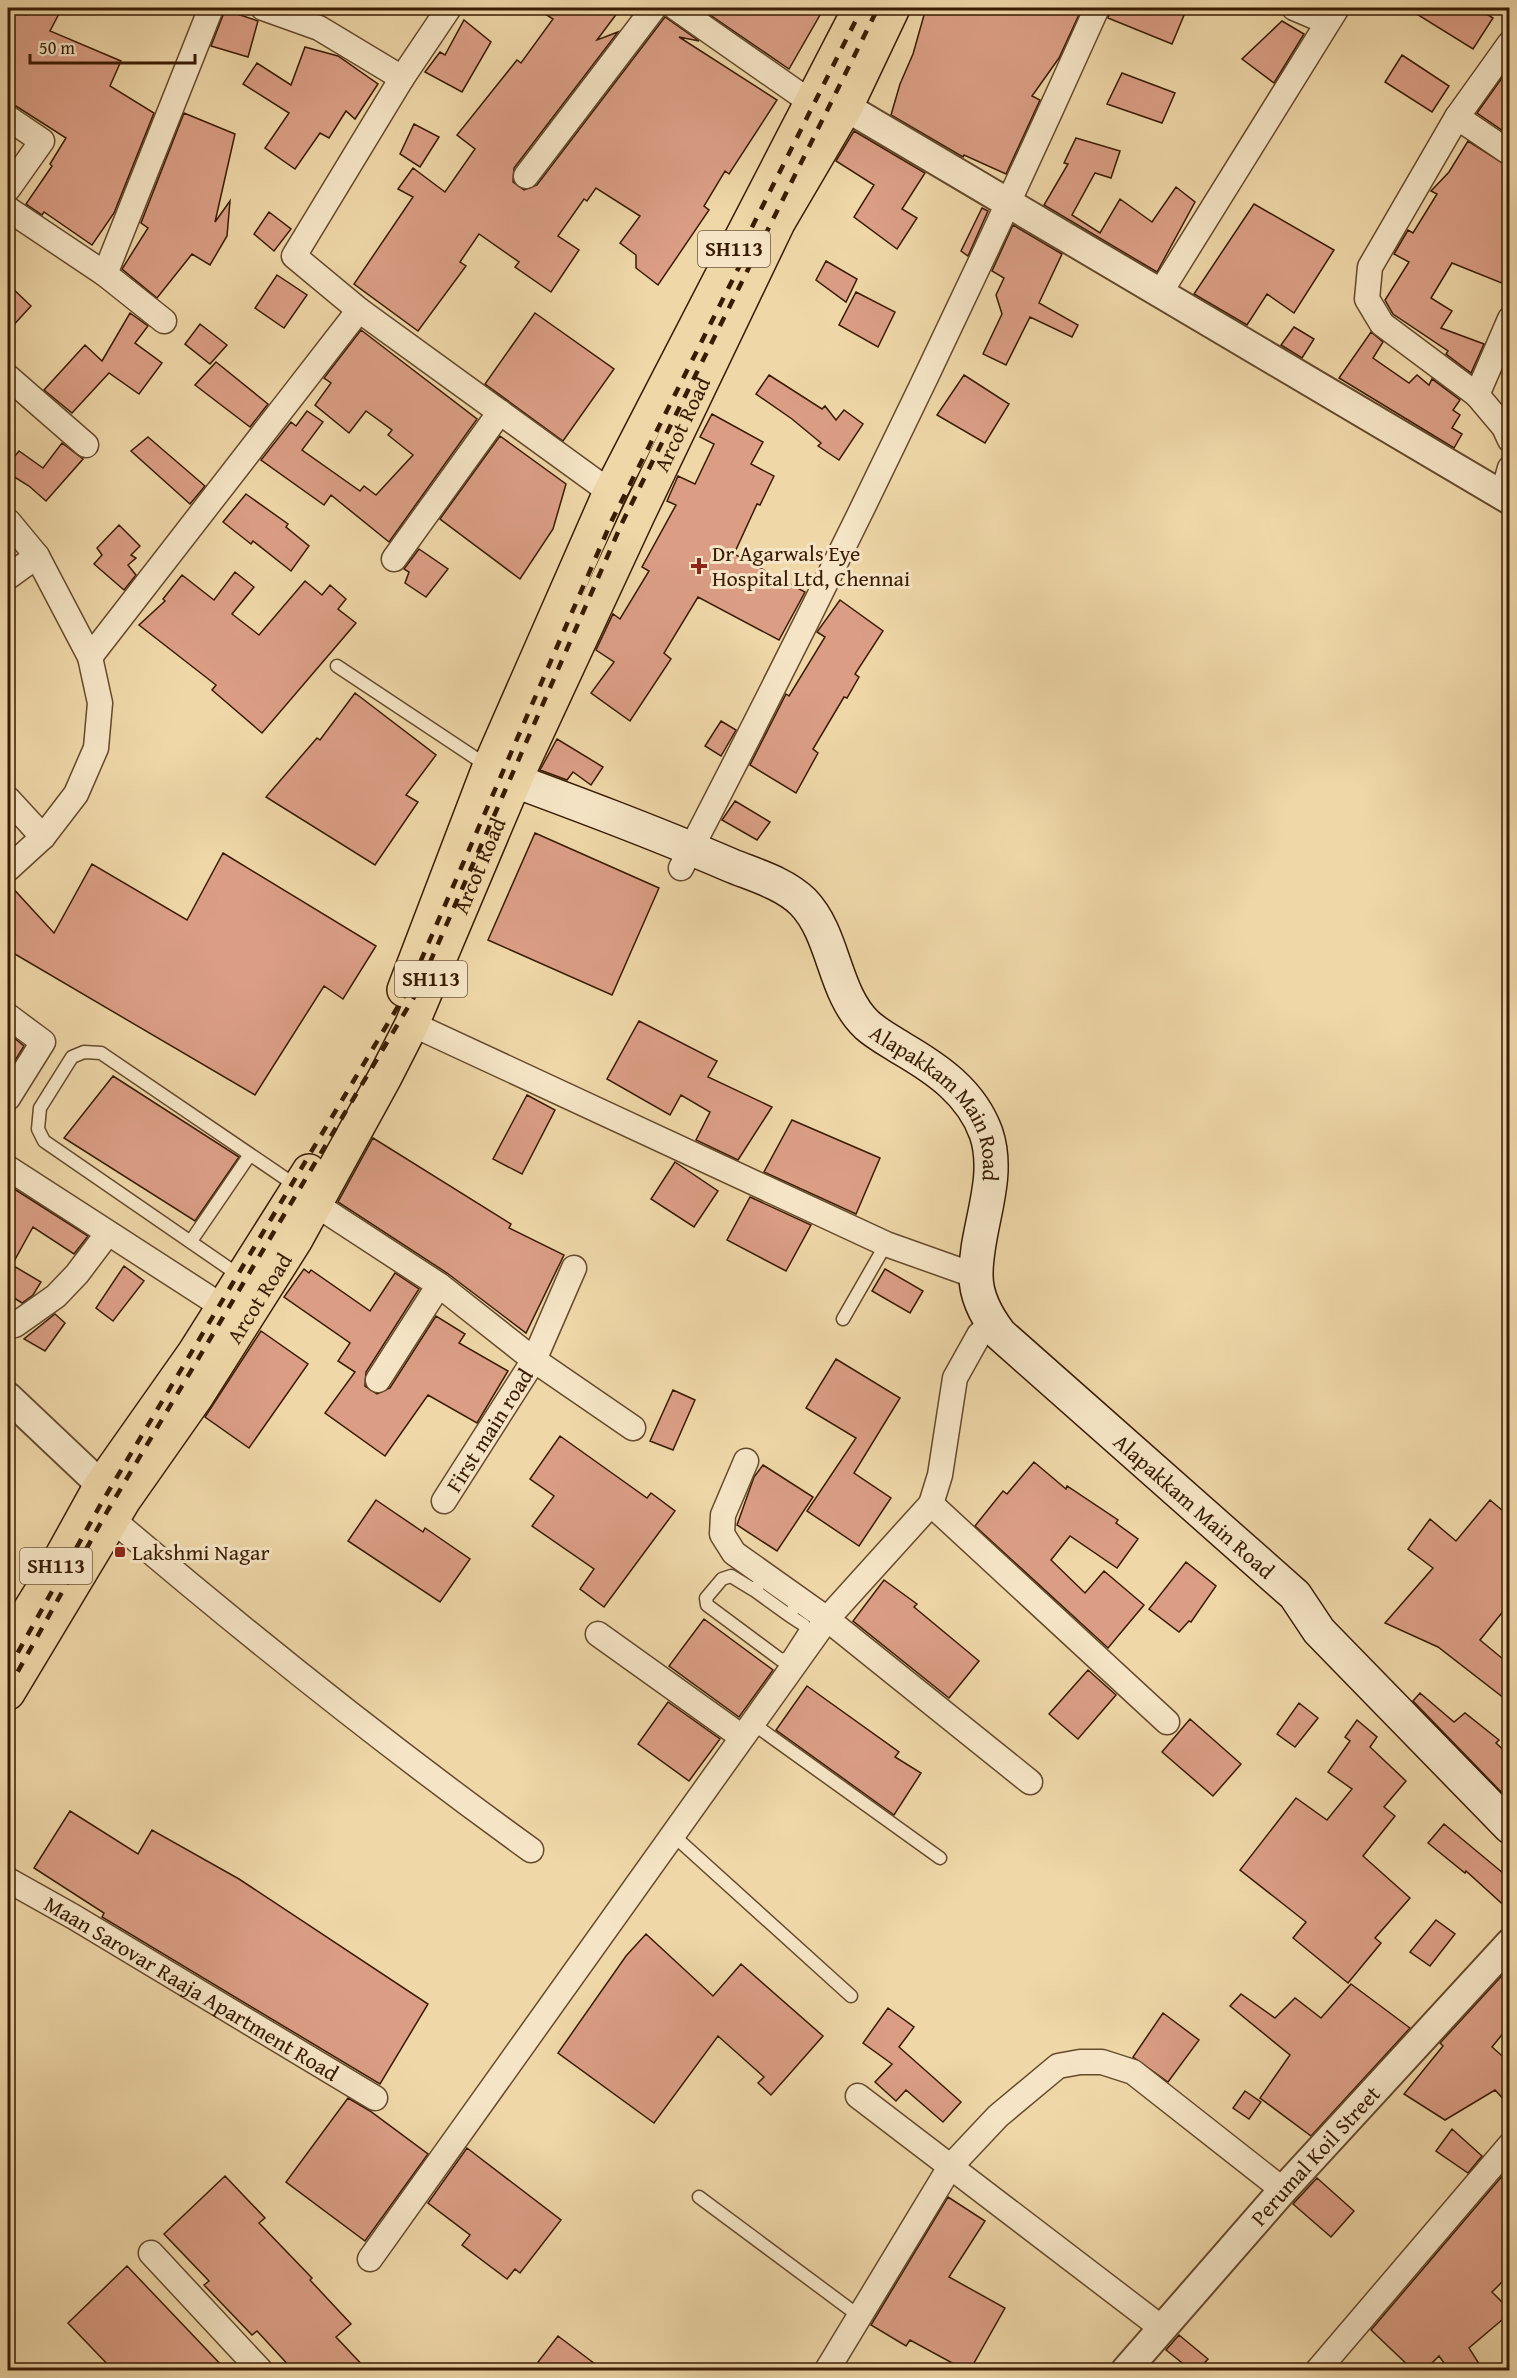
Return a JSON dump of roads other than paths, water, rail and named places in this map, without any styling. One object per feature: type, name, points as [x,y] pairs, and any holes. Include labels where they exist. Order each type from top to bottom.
[{"type":"main road","name":"Arcot Road","points":[[8,1645],[49,1579],[101,1485],[242,1278],[307,1196],[412,1024],[498,785],[610,492],[809,101],[860,8]]},
{"type":"main road","name":"Arcot Road","points":[[8,1693],[112,1519],[197,1395],[295,1241],[307,1196],[400,1001],[498,785],[778,223],[846,107],[893,8]]},
{"type":"main road","name":"Alapakkam Main Road","points":[[498,785],[686,858],[780,885],[801,900],[816,919],[856,1012],[868,1026],[926,1063],[965,1096],[985,1131],[989,1145],[989,1186],[967,1273],[979,1297],[986,1329],[1014,1349],[1295,1595],[1319,1631],[1509,1827]]},
{"type":"street","points":[[105,274],[211,8]]},
{"type":"street","points":[[263,8],[319,28],[402,78]]},
{"type":"street","points":[[449,8],[402,78],[294,256],[359,310],[610,492]]},
{"type":"street","points":[[526,176],[654,8]]},
{"type":"street","points":[[676,8],[809,101]]},
{"type":"street","points":[[686,858],[907,420],[1097,8]]},
{"type":"street","points":[[1160,293],[1332,15],[1294,8]]},
{"type":"street","points":[[1509,43],[1457,117],[1370,267],[1368,299],[1382,324],[1477,395],[1504,427],[1509,440]]},
{"type":"street","points":[[846,107],[1506,498],[1509,468]]},
{"type":"street","points":[[1457,117],[1509,153]]},
{"type":"street","points":[[8,118],[42,141],[8,189]]},
{"type":"street","points":[[8,209],[105,274],[164,321]]},
{"type":"street","points":[[90,657],[359,310]]},
{"type":"street","points":[[1477,395],[1509,319]]},
{"type":"street","points":[[8,377],[86,445]]},
{"type":"street","points":[[394,559],[500,412]]},
{"type":"street","points":[[8,521],[37,556],[90,657],[100,703],[96,748],[76,794],[43,837],[8,869]]},
{"type":"street","points":[[8,577],[37,556]]},
{"type":"street","points":[[8,799],[43,837]]},
{"type":"street","points":[[8,1017],[43,1041],[8,1098]]},
{"type":"street","points":[[412,1024],[886,1244],[967,1273]]},
{"type":"street","points":[[8,1168],[223,1308]]},
{"type":"street","name":"First main road","points":[[307,1196],[439,1285],[534,1360]]},
{"type":"street","points":[[8,1326],[15,1325],[56,1296],[77,1274],[108,1233]]},
{"type":"street","name":"First main road","points":[[444,1501],[534,1360],[574,1268]]},
{"type":"street","points":[[378,1380],[439,1285]]},
{"type":"street","points":[[370,2259],[827,1619],[931,1504],[940,1475],[955,1378],[986,1329]]},
{"type":"street","points":[[534,1360],[633,1428]]},
{"type":"street","points":[[8,1397],[101,1485]]},
{"type":"street","points":[[746,1461],[723,1515],[722,1534],[734,1553],[760,1583],[794,1607],[827,1619],[1030,1782]]},
{"type":"street","points":[[931,1504],[1167,1722]]},
{"type":"street","points":[[112,1519],[219,1610],[412,1763],[531,1850]]},
{"type":"street","points":[[598,1634],[747,1730]]},
{"type":"street","name":"Maan Sarovar Raaja Apartment Road","points":[[8,1880],[74,1917],[375,2098]]},
{"type":"street","name":"Perumal Koil Street","points":[[1126,2370],[1283,2190],[1509,1943]]},
{"type":"street","points":[[827,2370],[950,2167],[998,2116],[1058,2066],[1080,2062],[1102,2062],[1133,2072],[1283,2190]]},
{"type":"street","points":[[858,2097],[1162,2329]]},
{"type":"street","points":[[1318,2370],[1509,2145]]},
{"type":"street","points":[[151,2253],[260,2370]]},
{"type":"lane","points":[[338,666],[483,763],[498,785]]},
{"type":"lane","points":[[242,1278],[44,1141],[38,1129],[40,1108],[72,1057],[84,1052],[101,1053],[307,1196]]},
{"type":"lane","points":[[191,1241],[249,1156]]},
{"type":"lane","points":[[843,1319],[886,1244]]},
{"type":"lane","points":[[760,1583],[731,1576],[723,1580],[706,1598],[707,1605],[781,1660],[788,1658],[806,1630],[794,1607]]},
{"type":"lane","points":[[747,1730],[939,1858]]},
{"type":"lane","points":[[673,1835],[851,1996]]},
{"type":"lane","points":[[699,2197],[859,2316]]},
{"type":"railway","points":[[734,263],[862,8]]},
{"type":"railway","points":[[8,1689],[108,1510],[417,992],[622,523],[878,8]]},
{"type":"railway","points":[[8,1670],[102,1502],[409,988],[612,520],[744,257]]},
{"type":"place","name":"Dr Agarwals Eye Hospital Ltd, Chennai","points":[[699,566]]},
{"type":"place","name":"Lakshmi Nagar","points":[[120,1552]]}]
